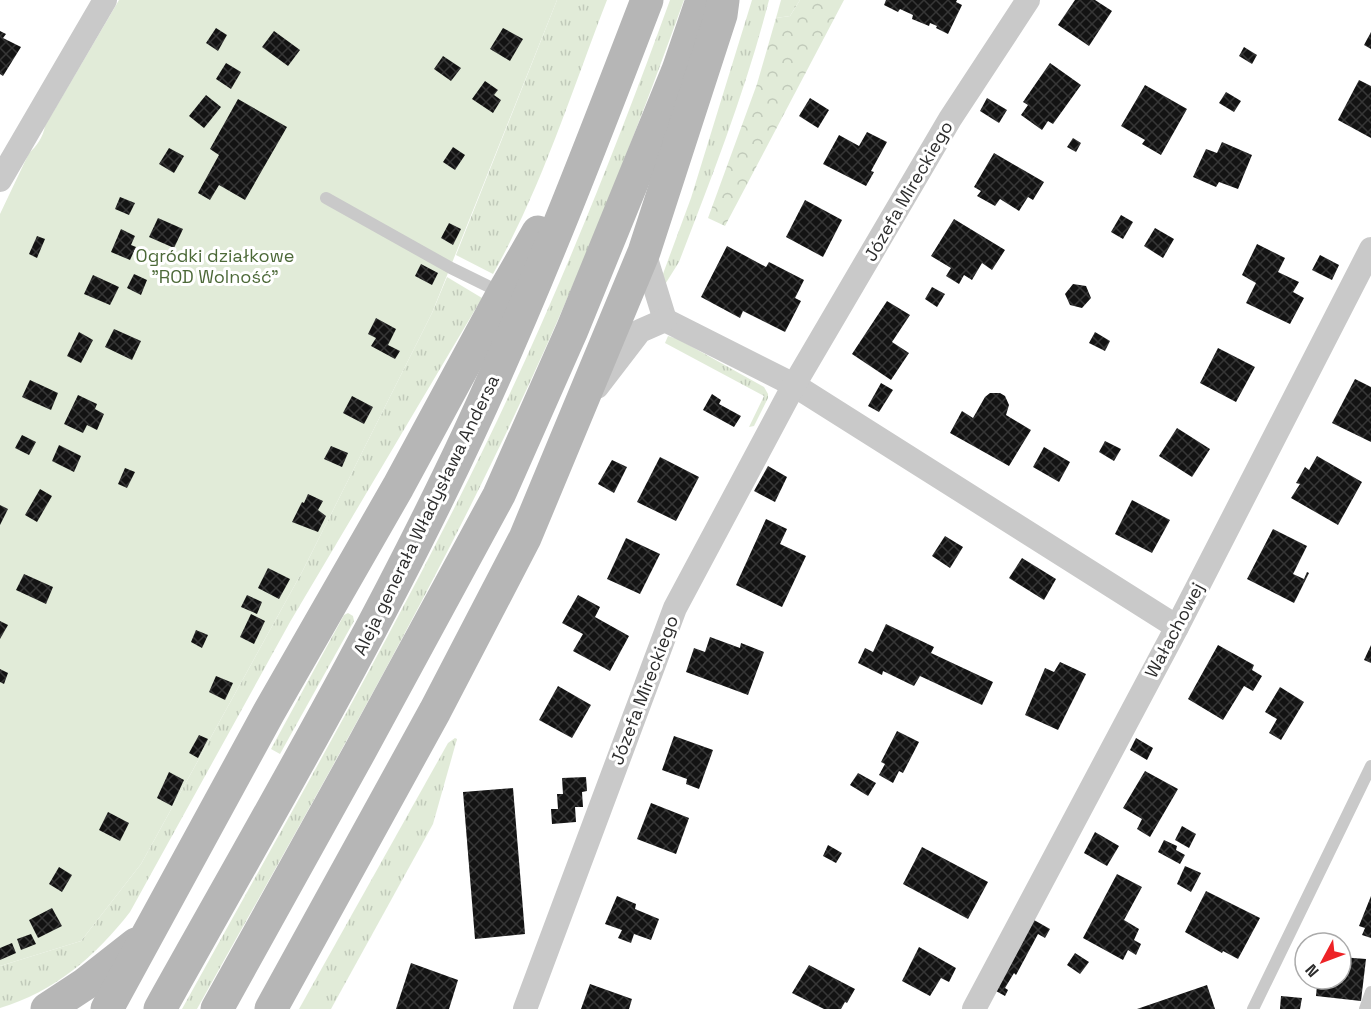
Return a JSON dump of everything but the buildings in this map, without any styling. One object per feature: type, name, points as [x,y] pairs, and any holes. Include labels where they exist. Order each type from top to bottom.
[{"type":"main road","name":"Aleja generała Władysława Andersa","points":[[160,1009],[386,599],[468,435],[524,313],[647,0]]},
{"type":"main road","points":[[217,1009],[499,495],[577,320],[678,70],[702,0]]},
{"type":"main road","points":[[271,1009],[435,711],[514,558],[644,252],[721,15],[723,0]]},
{"type":"main road","points":[[107,1009],[269,712],[398,487],[503,293],[598,126]]},
{"type":"main road","points":[[47,1009],[85,984],[149,933]]},
{"type":"street","points":[[0,180],[105,0]]},
{"type":"street","name":"Józefa Mireckiego","points":[[525,1009],[675,608],[794,385],[950,119],[1028,0]]},
{"type":"street","name":"Wałachowej","points":[[974,1009],[1177,627],[1371,249]]},
{"type":"street","points":[[644,252],[665,320],[794,385],[1177,627]]},
{"type":"street","points":[[576,416],[640,331],[665,320]]},
{"type":"lane","points":[[326,198],[451,268],[503,293]]},
{"type":"lane","points":[[1253,1009],[1371,766]]},
{"type":"lane","points":[[1365,1009],[1371,992]]},
{"type":"green space","name":"Ogródki działkowe \"ROD Wolność\"","points":[[119,0],[557,0],[432,313],[302,572],[141,864],[81,941],[0,966],[0,214],[29,153],[39,141],[45,126]]},
{"type":"green space","points":[[557,0],[607,0],[541,174],[493,274],[456,255]]},
{"type":"green space","points":[[670,0],[684,0],[641,116],[547,346],[494,458],[387,667],[197,1009],[182,1009],[375,660],[484,448],[583,226]]},
{"type":"green space","points":[[752,0],[769,0],[750,67],[679,262],[664,286],[660,282],[691,198]]},
{"type":"green space","points":[[781,0],[800,0],[790,16],[776,18]]},
{"type":"green space","points":[[800,0],[844,0],[725,226],[708,218],[757,84],[776,18],[790,16]]},
{"type":"green space","points":[[447,277],[482,298],[290,622],[130,912],[103,943],[56,982],[20,1001],[0,1008],[0,966],[81,941],[141,864],[302,572],[432,313]]},
{"type":"green space","points":[[668,336],[678,339],[764,387],[768,398],[754,426],[749,427],[764,396],[665,343]]},
{"type":"green space","points":[[348,613],[353,616],[354,621],[280,754],[271,749],[344,615]]},
{"type":"green space","points":[[457,739],[433,824],[331,1009],[299,1009],[448,743]]}]
